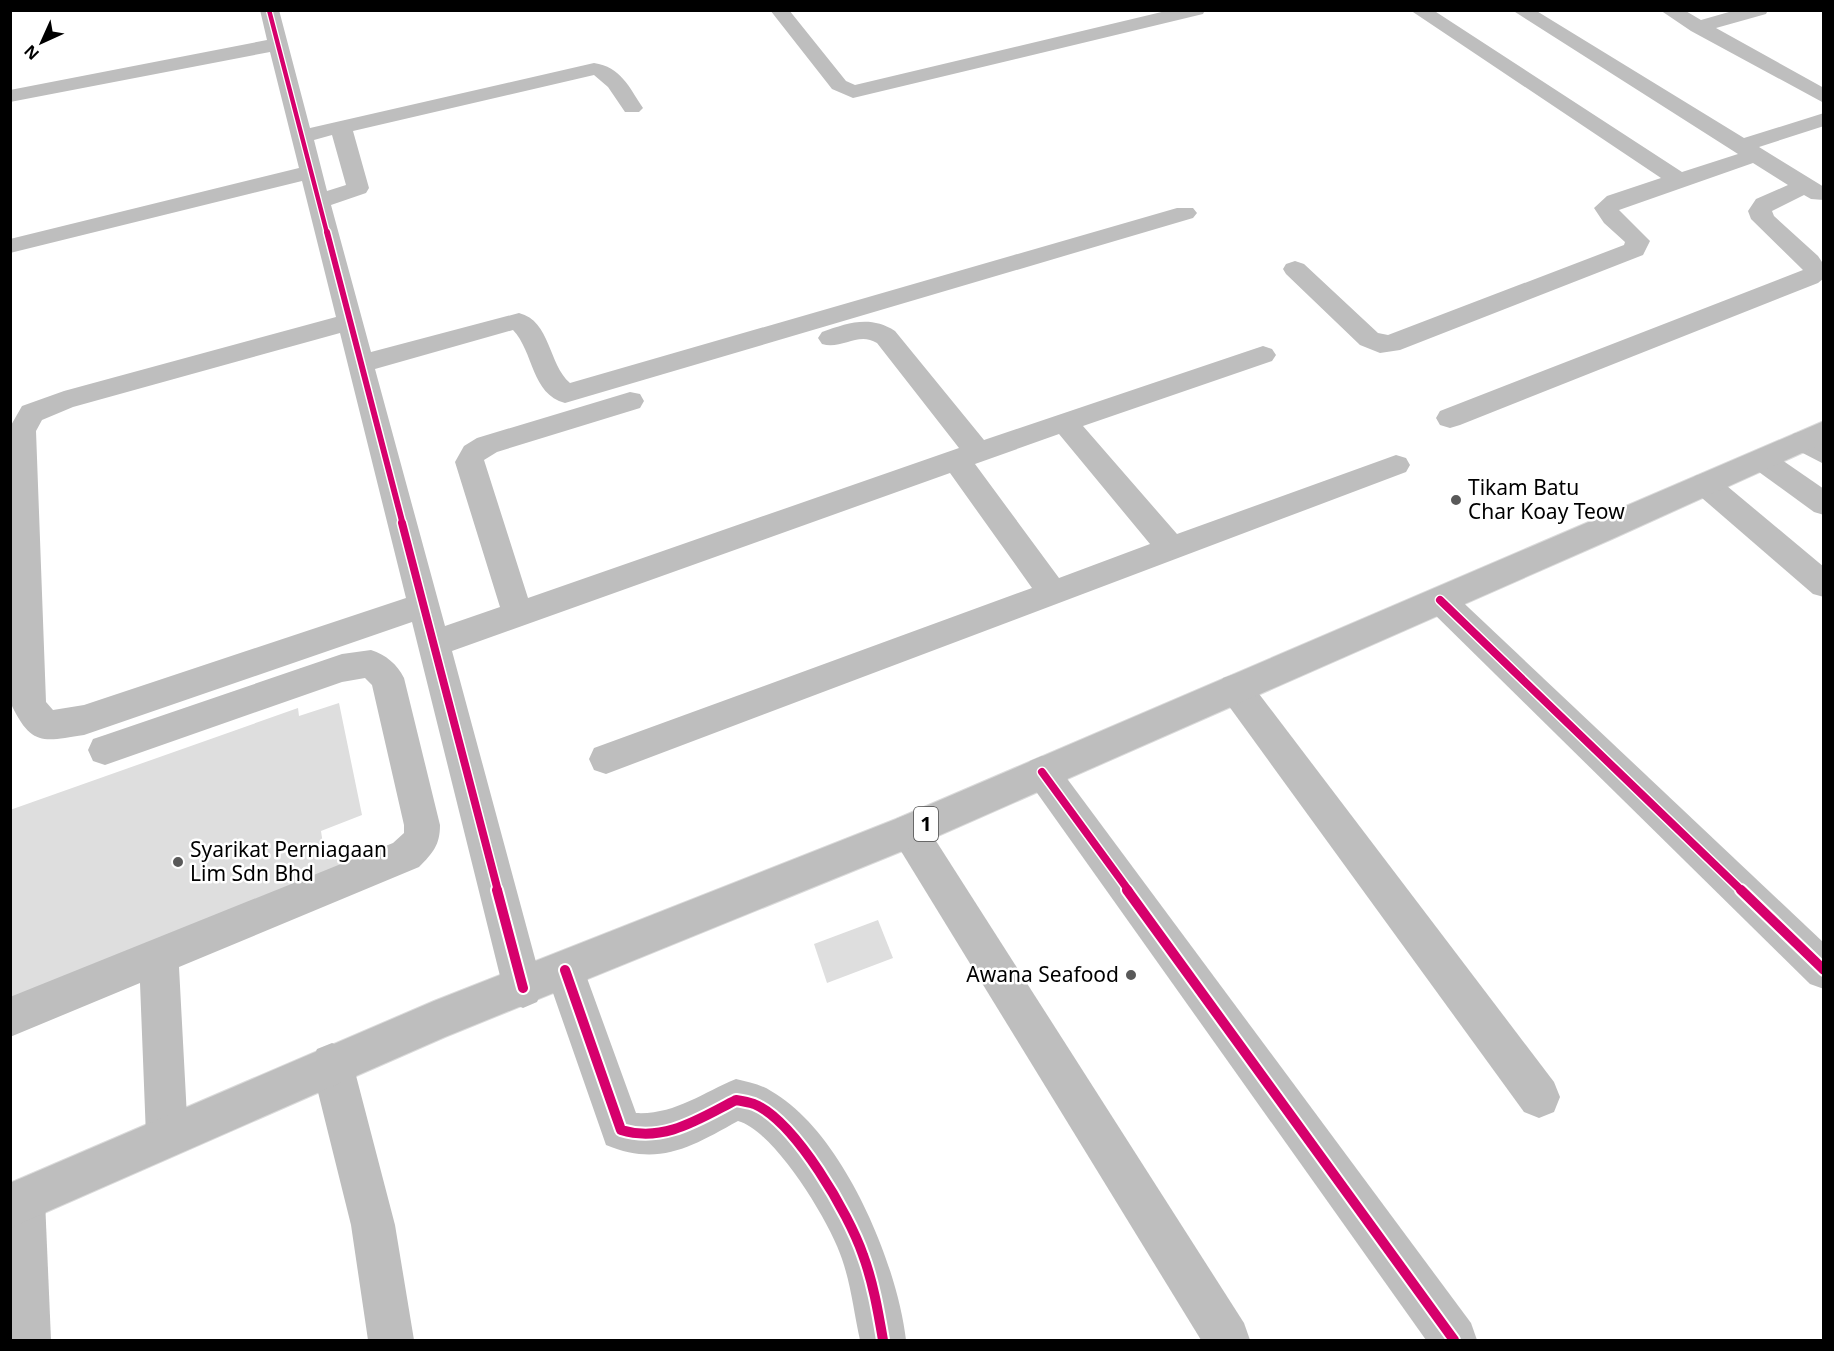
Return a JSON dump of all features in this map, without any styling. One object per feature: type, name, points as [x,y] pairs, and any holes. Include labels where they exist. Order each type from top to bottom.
[{"type":"street","points":[[779,10],[839,85],[853,92],[1196,10]]},
{"type":"street","points":[[1419,10],[1679,180]]},
{"type":"street","points":[[1521,10],[1814,191]]},
{"type":"street","points":[[1669,10],[1824,97]]},
{"type":"street","points":[[1698,27],[1759,10]]},
{"type":"street","points":[[272,11],[278,44],[523,988]]},
{"type":"street","points":[[10,96],[278,44]]},
{"type":"street","points":[[302,136],[594,69],[602,69],[608,73],[632,108]]},
{"type":"street","points":[[1295,269],[1369,339],[1380,344],[1391,345],[1634,250],[1638,241],[1612,218],[1606,208],[1615,201],[1679,180],[1824,119]]},
{"type":"street","points":[[319,201],[358,188],[341,127]]},
{"type":"street","points":[[10,246],[312,172]]},
{"type":"street","points":[[1449,418],[1809,278],[1816,272],[1809,261],[1763,219],[1760,211],[1764,204],[1814,191]]},
{"type":"street","points":[[361,364],[519,321],[528,329],[554,387],[565,394],[1185,213]]},
{"type":"street","points":[[350,321],[64,400],[32,413],[22,431],[29,706],[45,726],[84,720],[424,605]]},
{"type":"street","points":[[518,614],[469,462],[474,453],[487,445],[862,328],[875,329],[886,337],[967,456],[1053,593]]},
{"type":"street","points":[[433,644],[1064,422],[1263,356]]},
{"type":"street","points":[[1064,422],[1172,549]]},
{"type":"street","name":"1","points":[[17,1203],[332,1064],[909,831],[1762,460],[1817,442]]},
{"type":"street","points":[[1762,460],[1824,504]]},
{"type":"street","points":[[606,759],[1396,465]]},
{"type":"street","points":[[1706,484],[1824,585]]},
{"type":"street","points":[[1440,600],[1824,970]]},
{"type":"street","points":[[10,1017],[406,855],[422,840],[422,825],[387,678],[371,664],[342,669],[105,750]]},
{"type":"street","points":[[1235,688],[1539,1097]]},
{"type":"street","points":[[1042,772],[1454,1341]]},
{"type":"street","points":[[909,831],[1227,1341]]},
{"type":"street","points":[[159,956],[167,1136]]},
{"type":"street","points":[[565,970],[621,1130],[636,1136],[662,1134],[736,1100],[747,1100],[765,1108],[807,1152],[860,1248],[883,1341]]},
{"type":"street","points":[[332,1064],[373,1225],[391,1341]]},
{"type":"street","points":[[17,1203],[28,1341]]},
{"type":"building","name":"Syarikat Perniagaan Lim Sdn Bhd","points":[[339,703],[362,815],[321,831],[324,851],[342,844],[348,874],[10,1006],[10,810],[298,708],[299,716]]},
{"type":"building","points":[[878,920],[893,958],[827,983],[814,944]]},
{"type":"cycle path","points":[[269,10],[523,988]]},
{"type":"cycle path","points":[[1440,600],[1824,970]]},
{"type":"cycle path","points":[[1042,772],[1454,1340]]},
{"type":"cycle path","points":[[565,970],[621,1130],[650,1135],[665,1132],[680,1128],[736,1100],[755,1105],[773,1117],[792,1136],[840,1206],[860,1246],[871,1280],[883,1340]]},
{"type":"place","name":"Tikam Batu Char Koay Teow","points":[[1456,500]]},
{"type":"place","name":"Syarikat Perniagaan Lim Sdn Bhd","points":[[178,862]]},
{"type":"place","name":"Awana Seafood","points":[[1131,975]]}]
